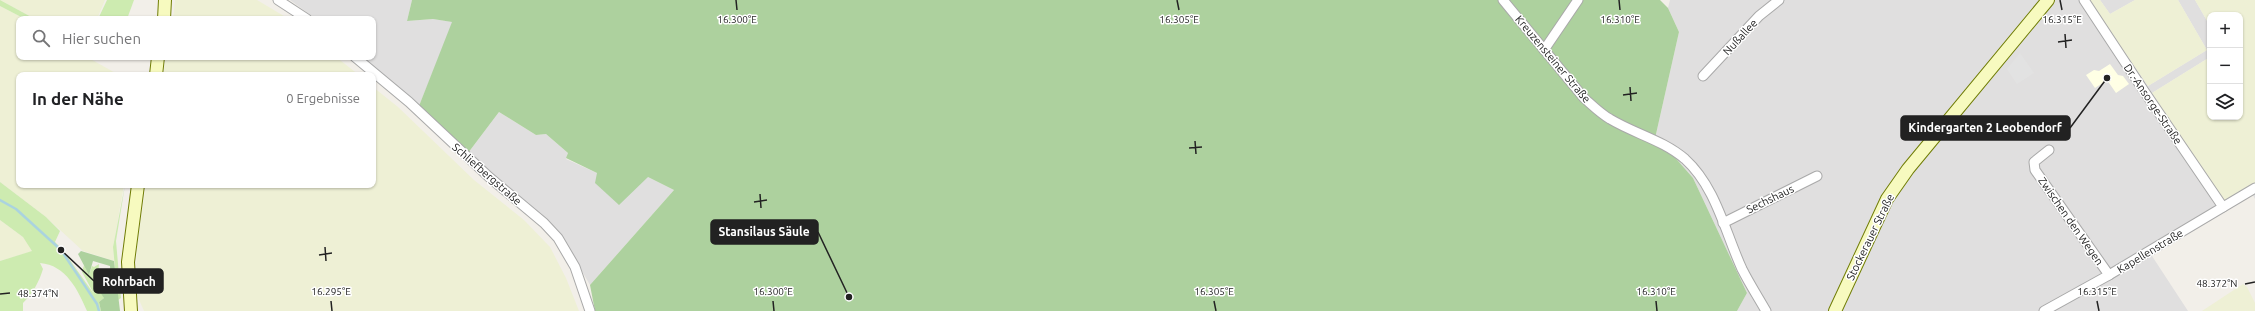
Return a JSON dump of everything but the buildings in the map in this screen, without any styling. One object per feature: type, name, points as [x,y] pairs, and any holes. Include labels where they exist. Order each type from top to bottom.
[{"type":"street","points":[[164,16],[165,0]]},
{"type":"street","points":[[278,0],[302,16]]},
{"type":"street","name":"Kreuzensteiner Straße","points":[[1503,0],[1584,98],[1596,109],[1620,124],[1670,148],[1686,160],[1698,175],[1717,207],[1742,269],[1766,311]]},
{"type":"street","points":[[1544,50],[1578,0]]},
{"type":"street","name":"Nußallee","points":[[1703,76],[1759,16],[1779,0]]},
{"type":"street","name":"Stockerauer Straße","points":[[1835,311],[1888,199],[1908,169],[2048,0]]},
{"type":"street","name":"Dr.-Ansorge-Straße","points":[[2084,0],[2223,207]]},
{"type":"street","points":[[156,72],[158,60]]},
{"type":"street","name":"Schliefbergstraße","points":[[359,60],[373,72]]},
{"type":"street","name":"Schliefbergstraße","points":[[376,74],[409,102],[489,177],[544,223],[558,238],[575,267],[590,311]]},
{"type":"street","name":"Zwischen den Wegen","points":[[2050,150],[2034,162],[2035,170],[2109,276]]},
{"type":"street","name":"Sechshaus","points":[[1723,222],[1817,176]]},
{"type":"street","points":[[131,311],[128,262],[138,188]]},
{"type":"street","name":"Kapellenstraße","points":[[2044,311],[2109,276],[2255,188]]},
{"type":"shaded area","points":[[0,0],[105,0],[98,16],[29,16]]},
{"type":"shaded area","points":[[175,0],[257,0],[284,16],[173,16]]},
{"type":"shaded area","points":[[290,0],[412,0],[407,21],[433,19],[453,22],[419,106],[365,60],[376,60],[376,16],[312,16]]},
{"type":"shaded area","points":[[1670,0],[2089,0],[2148,86],[2207,50],[2207,59],[2152,93],[2225,202],[2255,183],[2255,199],[2253,195],[2152,256],[2188,311],[1737,311],[1747,293],[1693,178],[1672,154],[1654,143],[1679,32],[1668,8]]},
{"type":"shaded area","points":[[2089,0],[2100,0],[2110,14],[2135,0],[2178,0],[2207,50],[2148,86]]},
{"type":"shaded area","points":[[2100,0],[2135,0],[2110,14]]},
{"type":"shaded area","points":[[2178,0],[2195,0],[2207,21],[2207,50]]},
{"type":"shaded area","points":[[2195,0],[2255,0],[2255,183],[2225,202],[2152,93],[2207,59],[2207,120],[2243,120],[2243,12],[2207,12],[2207,21]]},
{"type":"shaded area","points":[[0,6],[19,16],[16,16],[16,60],[92,60],[114,72],[16,72],[16,188],[123,188],[113,247],[114,261],[83,251],[46,217],[0,182]]},
{"type":"shaded area","points":[[2020,53],[2034,73],[2017,84],[2007,69]]},
{"type":"shaded area","points":[[166,60],[340,60],[355,72],[164,72]]},
{"type":"shaded area","points":[[2110,64],[2118,75],[2123,76],[2129,84],[2116,93],[2107,80],[2095,88],[2086,75],[2094,70],[2099,71]]},
{"type":"shaded area","points":[[376,89],[398,107],[474,180],[524,220],[550,247],[566,278],[579,311],[144,311],[137,295],[137,245],[146,188],[376,188]]},
{"type":"shaded area","points":[[499,112],[536,135],[546,134],[568,153],[566,159],[597,173],[648,177],[674,190],[590,285],[558,230],[468,153]]},
{"type":"shaded area","points":[[0,220],[23,237],[33,251],[0,261]]},
{"type":"shaded area","points":[[2243,284],[2247,287],[2255,303],[2255,311],[2202,311]]},
{"type":"green space","points":[[0,0],[29,16],[19,16],[0,6]]},
{"type":"green space","points":[[107,0],[134,0],[128,16],[99,16]]},
{"type":"green space","points":[[412,0],[1660,0],[1668,8],[1679,32],[1654,143],[1672,154],[1693,178],[1747,293],[1737,311],[595,311],[590,285],[674,190],[648,177],[619,205],[595,183],[597,173],[566,158],[568,153],[546,134],[536,135],[499,112],[468,153],[419,106],[452,22],[433,19],[407,21]]},
{"type":"green space","points":[[0,182],[46,217],[60,231],[55,242],[62,249],[94,294],[82,272],[84,265],[89,275],[92,266],[94,267],[99,264],[98,274],[103,278],[104,286],[107,287],[105,290],[102,289],[104,298],[99,302],[101,311],[87,311],[80,295],[70,280],[57,268],[40,263],[43,269],[38,283],[23,303],[23,311],[0,311],[0,261],[32,251],[23,237],[0,220]]},
{"type":"green space","points":[[125,188],[116,241],[121,298],[118,300],[113,247]]},
{"type":"green space","points":[[81,251],[114,261],[120,311],[101,311],[99,302],[104,298],[100,292],[102,289],[108,292],[111,283],[110,266],[93,261],[89,275],[78,254]]},
{"type":"waterway","points":[[0,200],[16,209],[61,250],[97,304],[99,311]]},
{"type":"place","name":"Kindergarten 2 Leobendorf","points":[[2107,78]]},
{"type":"place","name":"Rohrbach","points":[[61,250]]},
{"type":"place","name":"Stansilaus Säule","points":[[849,297]]}]
